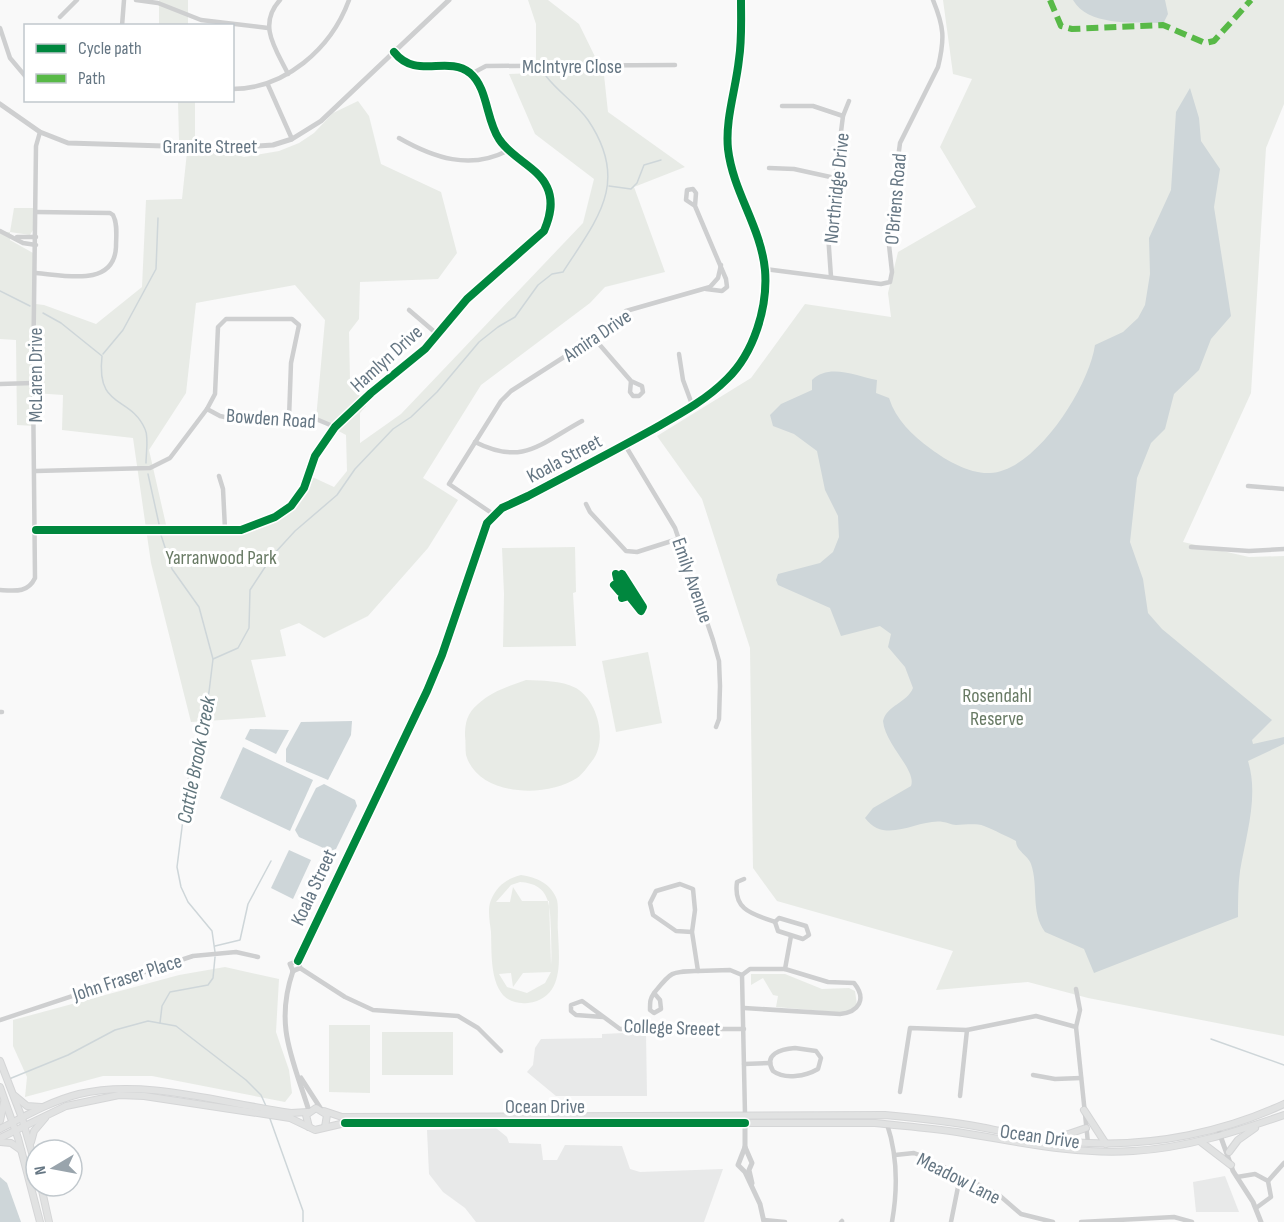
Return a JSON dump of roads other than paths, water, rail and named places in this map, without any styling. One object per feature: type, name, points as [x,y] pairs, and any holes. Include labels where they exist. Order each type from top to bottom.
[{"type":"main road","points":[[0,1061],[28,1138]]},
{"type":"main road","points":[[0,1129],[43,1107],[79,1094],[128,1088],[276,1114],[316,1130],[325,1127],[328,1118],[323,1110],[276,1114]]},
{"type":"main road","points":[[1,1089],[13,1123],[40,1222]]},
{"type":"main road","points":[[12,1091],[27,1106],[43,1107]]},
{"type":"main road","points":[[0,1140],[47,1115],[80,1102],[130,1095],[253,1110]]},
{"type":"main road","points":[[0,1121],[5,1099]]},
{"type":"main road","name":"Ocean Drive","points":[[323,1110],[342,1117],[885,1115],[956,1123],[1050,1140],[1106,1144],[1158,1140],[1219,1128],[1284,1104]]},
{"type":"main road","points":[[1084,1110],[1106,1144]]},
{"type":"main road","points":[[308,1111],[305,1120],[309,1128]]},
{"type":"main road","points":[[32,1138],[34,1131],[47,1115]]},
{"type":"main road","name":"Ocean Drive","points":[[325,1127],[342,1123],[887,1124],[949,1131],[1042,1148],[1089,1152],[1135,1151],[1199,1141],[1222,1136],[1284,1115]]},
{"type":"main road","points":[[1229,1152],[1239,1140],[1260,1123]]},
{"type":"main road","points":[[1050,1140],[1086,1128]]},
{"type":"main road","points":[[0,1140],[11,1143],[21,1151]]},
{"type":"main road","points":[[1199,1141],[1207,1144],[1231,1165]]},
{"type":"main road","points":[[1088,1143],[1089,1152]]},
{"type":"main road","points":[[44,1198],[49,1222]]},
{"type":"street","points":[[60,17],[76,0]]},
{"type":"street","points":[[122,24],[124,0]]},
{"type":"street","points":[[136,0],[158,3],[201,20],[268,28]]},
{"type":"street","points":[[280,0],[270,14],[268,28],[288,74]]},
{"type":"street","points":[[234,89],[268,85],[288,74],[330,35],[349,0]]},
{"type":"street","name":"Granite Street","points":[[0,104],[40,132],[68,143],[253,147],[292,139],[321,121],[449,0]]},
{"type":"street","name":"Koala Street","points":[[293,971],[290,963],[298,961],[427,691],[442,655],[485,527],[493,514],[625,445],[693,406],[729,378],[747,351],[762,312],[765,269],[759,239],[734,180],[728,147],[729,119],[739,60],[741,0]]},
{"type":"street","name":"O'Briens Road","points":[[765,269],[880,284],[890,282],[892,272],[888,236],[900,143],[938,67],[942,54],[944,26],[933,0]]},
{"type":"street","points":[[0,29],[10,58],[24,75]]},
{"type":"street","points":[[394,52],[401,62],[410,65],[454,68],[471,74]]},
{"type":"street","name":"McIntyre Close","points":[[471,74],[486,66],[675,65]]},
{"type":"street","name":"Hamlyn Drive","points":[[36,530],[241,530],[259,525],[291,506],[304,488],[315,456],[335,427],[371,393],[424,349],[467,299],[544,231],[550,218],[551,203],[547,187],[539,176],[507,151],[491,124],[481,89],[471,74]]},
{"type":"street","points":[[268,85],[292,139]]},
{"type":"street","name":"Northridge Drive","points":[[831,277],[828,234],[843,116],[849,101]]},
{"type":"street","points":[[782,106],[813,106],[843,116]]},
{"type":"street","name":"McLaren Drive","points":[[0,591],[25,589],[32,585],[35,578],[36,471],[33,383],[36,146],[40,132]]},
{"type":"street","points":[[399,138],[435,156],[458,161],[480,161],[507,151]]},
{"type":"street","points":[[769,168],[795,169],[835,178]]},
{"type":"street","points":[[695,206],[727,281],[727,287],[722,291],[706,289]]},
{"type":"street","points":[[36,212],[110,213],[113,214],[116,225],[115,257],[103,273],[91,276],[36,273]]},
{"type":"street","points":[[0,231],[22,243],[36,245]]},
{"type":"street","points":[[14,237],[36,237]]},
{"type":"street","points":[[721,265],[718,279],[727,281]]},
{"type":"street","name":"Amira Drive","points":[[493,514],[448,484],[506,396],[626,311],[706,289],[718,279]]},
{"type":"street","points":[[409,310],[437,334]]},
{"type":"street","points":[[36,471],[128,470],[160,465],[180,448],[215,394],[218,327],[226,319],[292,319],[300,325],[291,363],[289,418]]},
{"type":"street","points":[[592,336],[631,381]]},
{"type":"street","points":[[680,354],[683,380],[693,406]]},
{"type":"street","points":[[0,384],[33,383]]},
{"type":"street","name":"Bowden Road","points":[[207,409],[229,418],[316,419],[335,427]]},
{"type":"street","points":[[476,442],[498,453],[517,454],[530,450],[582,421]]},
{"type":"street","name":"Emily Avenue","points":[[625,445],[670,519],[717,652],[720,713],[716,726]]},
{"type":"street","points":[[219,476],[223,489],[225,529]]},
{"type":"street","points":[[1248,486],[1284,489]]},
{"type":"street","points":[[586,504],[590,512],[626,550],[637,552],[678,539]]},
{"type":"street","points":[[1191,547],[1249,551],[1284,549]]},
{"type":"street","points":[[744,879],[737,882],[736,893],[740,906],[745,912],[775,922],[783,918],[809,928],[807,938],[791,936],[778,931],[775,922]]},
{"type":"street","points":[[692,932],[676,931],[653,915],[650,903],[656,891],[664,886],[680,884],[693,889],[695,910],[692,932],[698,971]]},
{"type":"street","points":[[785,969],[791,936]]},
{"type":"street","name":"John Fraser Place","points":[[0,1020],[185,958],[236,952],[258,957]]},
{"type":"street","points":[[298,961],[300,968],[345,997],[373,1010],[458,1016],[478,1028],[501,1051]]},
{"type":"street","points":[[300,968],[293,971],[284,1002],[283,1018],[288,1047],[300,1077],[308,1111]]},
{"type":"street","points":[[742,975],[750,969],[785,969],[828,982],[854,983],[861,993],[858,1007],[850,1013],[828,1015],[744,1008]]},
{"type":"street","points":[[652,994],[663,979],[673,973],[730,970],[742,975]]},
{"type":"street","points":[[742,975],[745,1158],[738,1167],[747,1171],[764,1221],[785,1222]]},
{"type":"street","points":[[1076,988],[1080,1010],[1076,1027],[1088,1143]]},
{"type":"street","points":[[582,1001],[603,1017],[576,1015],[571,1011],[571,1005],[582,1001]]},
{"type":"street","points":[[900,1092],[910,1028],[967,1030],[1036,1016],[1076,1027]]},
{"type":"street","name":"College Sreeet","points":[[603,1017],[622,1029],[744,1029]]},
{"type":"street","points":[[960,1096],[967,1030]]},
{"type":"street","points":[[795,1048],[816,1051],[822,1062],[818,1069],[811,1073],[785,1076],[776,1074],[770,1063],[775,1053],[795,1048]]},
{"type":"street","points":[[744,1064],[770,1063]]},
{"type":"street","points":[[1033,1075],[1055,1079],[1081,1078]]},
{"type":"street","points":[[300,1077],[323,1110]]},
{"type":"street","points":[[887,1124],[895,1155],[896,1194],[892,1222]]},
{"type":"street","points":[[1219,1128],[1237,1176]]},
{"type":"street","points":[[1222,1136],[1231,1165],[1256,1208],[1261,1222]]},
{"type":"street","name":"Meadow Lane","points":[[895,1155],[914,1153],[922,1156],[999,1195],[1021,1214],[1053,1222]]},
{"type":"street","points":[[745,1158],[752,1165],[747,1171]]},
{"type":"street","points":[[1268,1181],[1284,1163]]},
{"type":"street","points":[[1237,1176],[1255,1174],[1268,1181]]},
{"type":"street","points":[[951,1222],[960,1177]]},
{"type":"street","points":[[1256,1208],[1271,1197],[1268,1181]]},
{"type":"street","points":[[1018,1222],[1021,1214]]},
{"type":"street","points":[[1081,1222],[1174,1217],[1192,1222]]},
{"type":"waterway","points":[[213,659],[238,648],[249,628],[250,590],[273,555],[295,531],[337,495],[355,469],[393,429],[411,417],[437,392],[479,342],[515,317],[538,285],[552,274],[563,272],[588,234],[604,199],[608,181],[607,162],[600,142],[588,120],[546,76]]},
{"type":"waterway","points":[[609,186],[631,189],[637,183],[644,165],[661,160]]},
{"type":"waterway","name":"Cattle Brook Creek","points":[[103,354],[123,330],[156,269],[158,218]]},
{"type":"waterway","name":"Cattle Brook Creek","points":[[0,291],[30,306]]},
{"type":"waterway","name":"Cattle Brook Creek","points":[[43,313],[61,323],[102,356],[104,385],[109,394],[139,418],[145,429],[146,463]]},
{"type":"waterway","name":"Cattle Brook Creek","points":[[148,474],[159,524]]},
{"type":"waterway","name":"Cattle Brook Creek","points":[[161,535],[172,569],[199,607],[213,659],[209,692],[188,780],[177,867],[181,887],[188,902],[212,931],[215,952]]},
{"type":"waterway","points":[[215,946],[240,940],[248,904],[271,861]]},
{"type":"waterway","name":"Cattle Brook Creek","points":[[160,1023],[162,1006],[170,992],[208,985],[213,978],[215,957]]},
{"type":"waterway","points":[[9,1079],[68,1055],[115,1030],[148,1021],[176,1026],[246,1080],[261,1095],[266,1106]]},
{"type":"waterway","points":[[1211,1039],[1284,1065]]},
{"type":"waterway","points":[[269,1116],[303,1211],[303,1222]]},
{"type":"park label","name":"Yarranwood Park","points":[[221,557]]},
{"type":"park label","name":"Rosendahl Reserve","points":[[997,706]]}]
